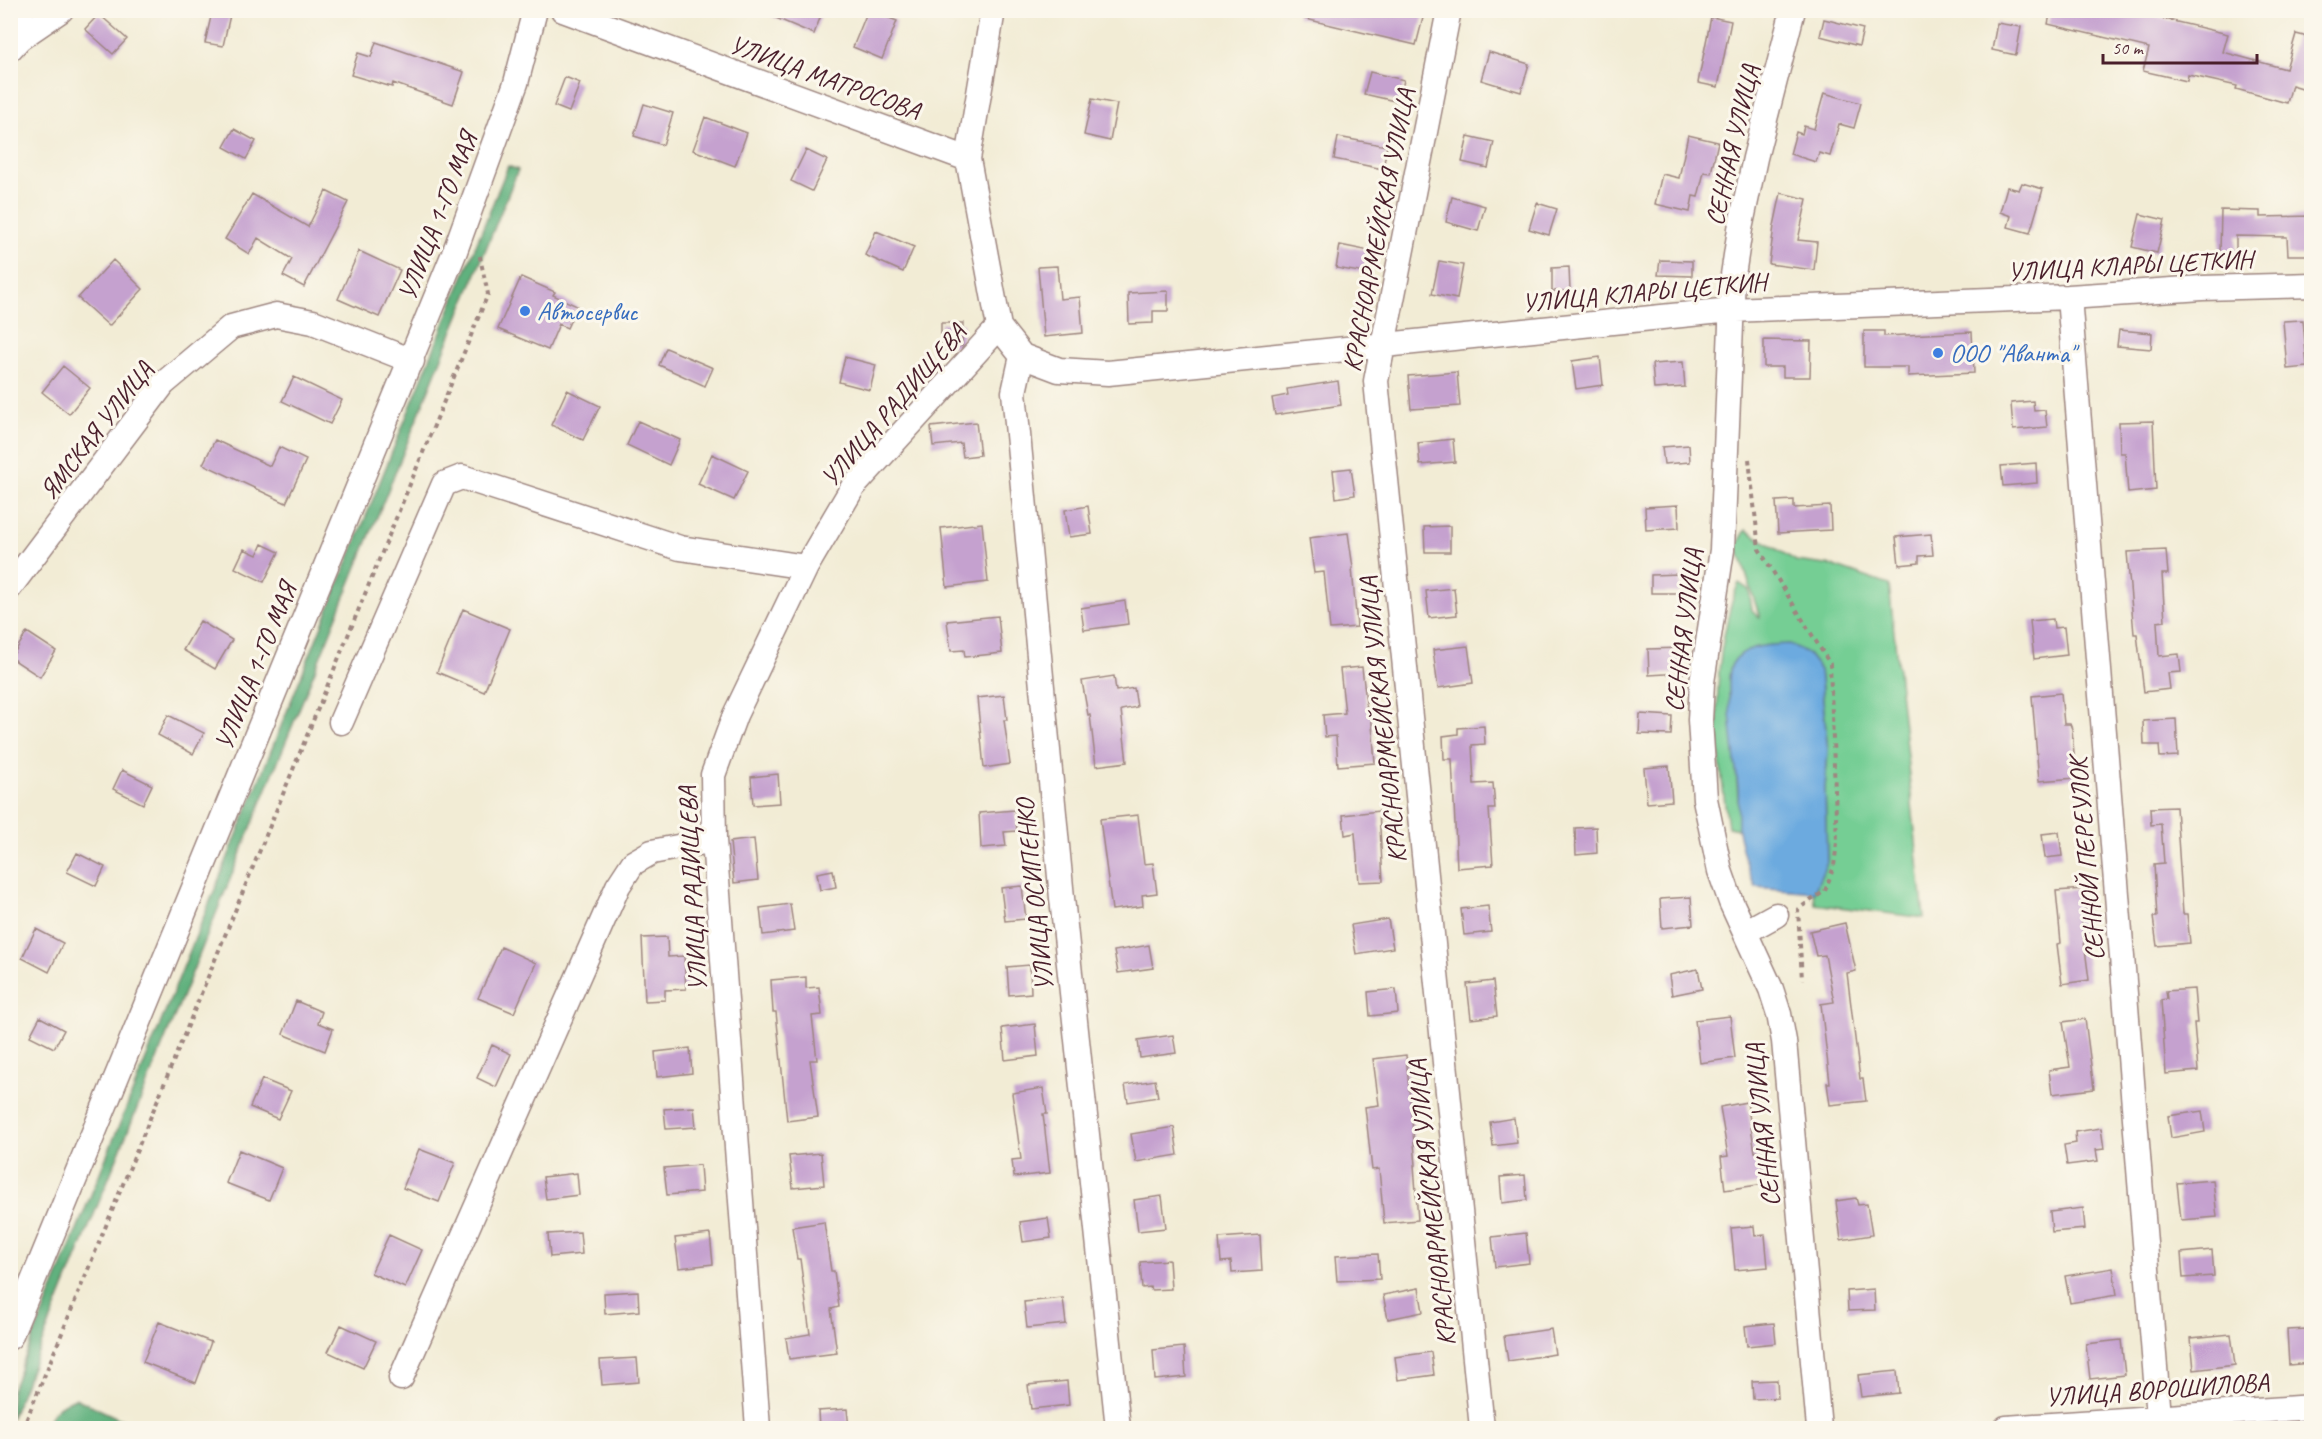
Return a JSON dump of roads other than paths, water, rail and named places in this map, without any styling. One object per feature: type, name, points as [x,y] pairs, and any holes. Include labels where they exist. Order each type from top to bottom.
[{"type":"street","points":[[15,44],[21,10]]},
{"type":"street","points":[[15,44],[61,10]]},
{"type":"street","name":"УЛИЦА 1-ГО МАЯ","points":[[10,1337],[412,361],[488,165],[516,83],[535,10]]},
{"type":"street","name":"УЛИЦА МАТРОСОВА","points":[[563,10],[968,159]]},
{"type":"street","points":[[993,10],[968,159],[999,327],[1022,356]]},
{"type":"street","name":"КРАСНОАРМЕЙСКАЯ УЛИЦА","points":[[1449,10],[1376,381],[1482,1428]]},
{"type":"street","name":"СЕННАЯ УЛИЦА","points":[[1793,10],[1755,158],[1740,229],[1731,310],[1726,507],[1722,550],[1702,682],[1700,729],[1702,767],[1712,836],[1720,871],[1771,989],[1784,1041],[1819,1428]]},
{"type":"street","name":"УЛИЦА КЛАРЫ ЦЕТКИН","points":[[1022,356],[1059,370],[1108,373],[1731,310],[2312,285]]},
{"type":"street","name":"СЕННОЙ ПЕРЕУЛОК","points":[[2069,297],[2159,1417]]},
{"type":"street","name":"ЯМСКАЯ УЛИЦА","points":[[10,587],[163,384],[231,327],[276,315],[313,322],[412,361]]},
{"type":"street","name":"УЛИЦА РАДИЩЕВА","points":[[758,1428],[714,840],[713,775],[735,715],[806,567],[853,488],[999,327]]},
{"type":"street","name":"УЛИЦА ОСИПЕНКО","points":[[1022,356],[1014,392],[1061,887],[1118,1428]]},
{"type":"street","points":[[341,722],[444,484],[462,477],[680,548],[806,567]]},
{"type":"street","points":[[401,1378],[618,886],[633,863],[652,852],[714,840]]},
{"type":"street","points":[[1745,932],[1776,915]]},
{"type":"street","name":"УЛИЦА ВОРОШИЛОВА","points":[[2006,1428],[2312,1407]]},
{"type":"water","points":[[1790,644],[1807,653],[1820,670],[1828,751],[1825,788],[1827,862],[1814,892],[1756,887],[1745,859],[1738,830],[1738,788],[1729,704],[1732,664],[1737,657],[1750,649],[1766,645]]},
{"type":"place","name":"Автосервис","points":[[525,311]]},
{"type":"place","name":"ООО \"Аванта\"","points":[[1938,353]]}]
